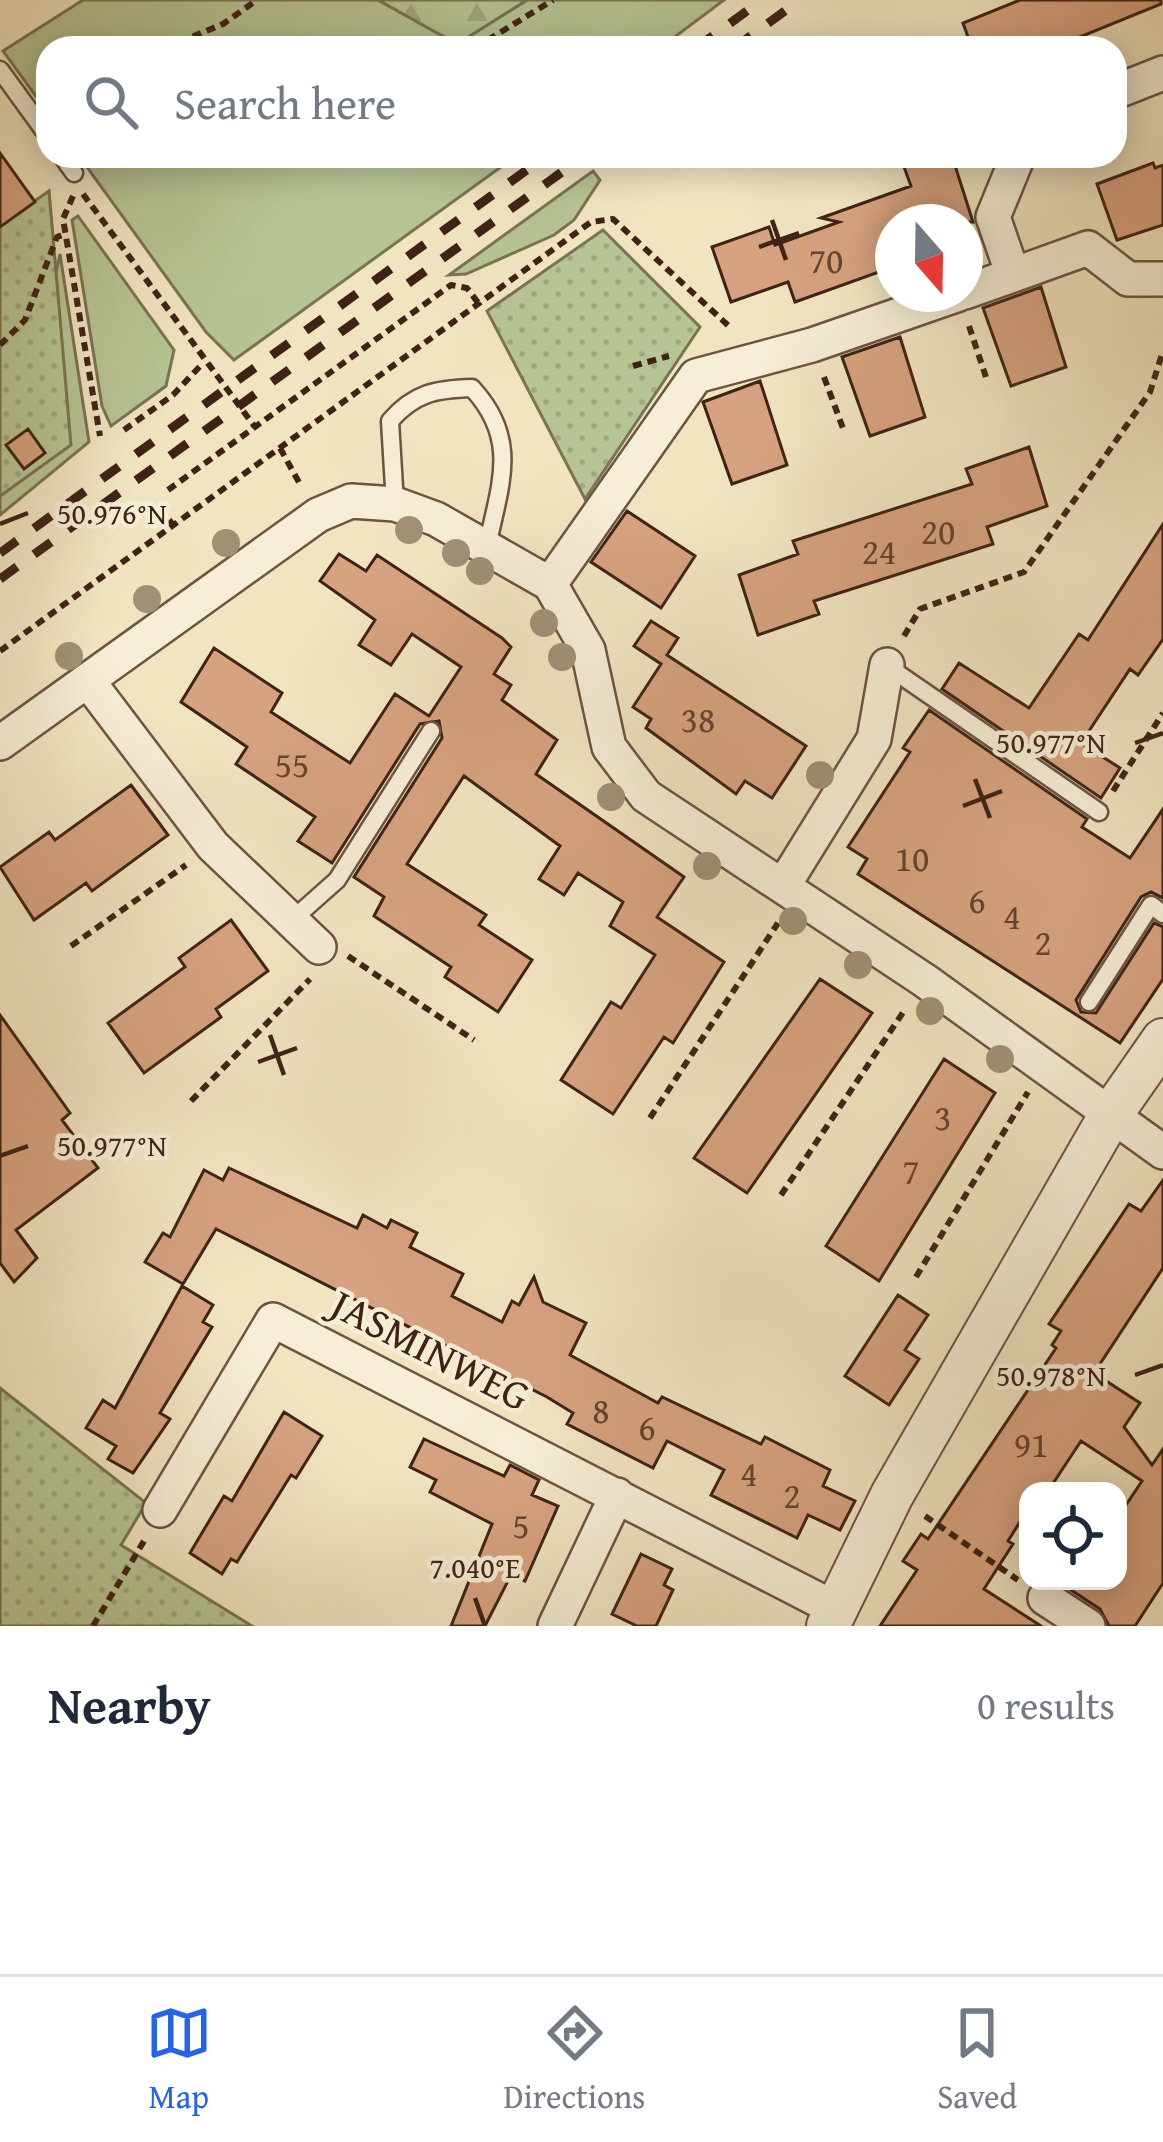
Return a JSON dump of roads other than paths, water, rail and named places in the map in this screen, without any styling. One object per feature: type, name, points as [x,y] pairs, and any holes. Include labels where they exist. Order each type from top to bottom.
[{"type":"street","points":[[1127,87],[1163,73]]},
{"type":"street","points":[[1013,168],[993,217],[1013,275]]},
{"type":"street","points":[[983,286],[1088,248],[1128,279],[1163,279]]},
{"type":"street","points":[[550,584],[696,376],[812,345],[908,312]]},
{"type":"street","points":[[0,743],[318,515],[351,502],[395,504],[487,547],[550,584],[588,650],[609,747],[646,796],[924,980],[1163,1152]]},
{"type":"street","points":[[790,891],[874,739],[887,665]]},
{"type":"street","points":[[88,680],[213,846],[319,947]]},
{"type":"street","points":[[832,1618],[892,1495],[1110,1116],[1163,1040]]},
{"type":"street","name":"JASMINWEG","points":[[160,1510],[273,1320],[617,1495],[832,1618]]},
{"type":"street","points":[[556,1626],[617,1495]]},
{"type":"street","points":[[1045,1598],[1088,1626]]},
{"type":"lane","points":[[0,70],[36,120]]},
{"type":"lane","points":[[70,168],[74,173]]},
{"type":"lane","points":[[395,504],[390,421],[407,400],[437,389],[472,388],[494,412],[502,441],[504,469],[487,547]]},
{"type":"lane","points":[[887,665],[1099,812]]},
{"type":"lane","points":[[292,920],[338,880],[431,731]]},
{"type":"lane","points":[[1089,1002],[1150,905],[1163,914]]},
{"type":"railway","points":[[712,36],[762,0]]},
{"type":"railway","points":[[750,36],[800,0]]},
{"type":"railway","points":[[0,553],[529,168]]},
{"type":"railway","points":[[0,579],[567,168]]}]
